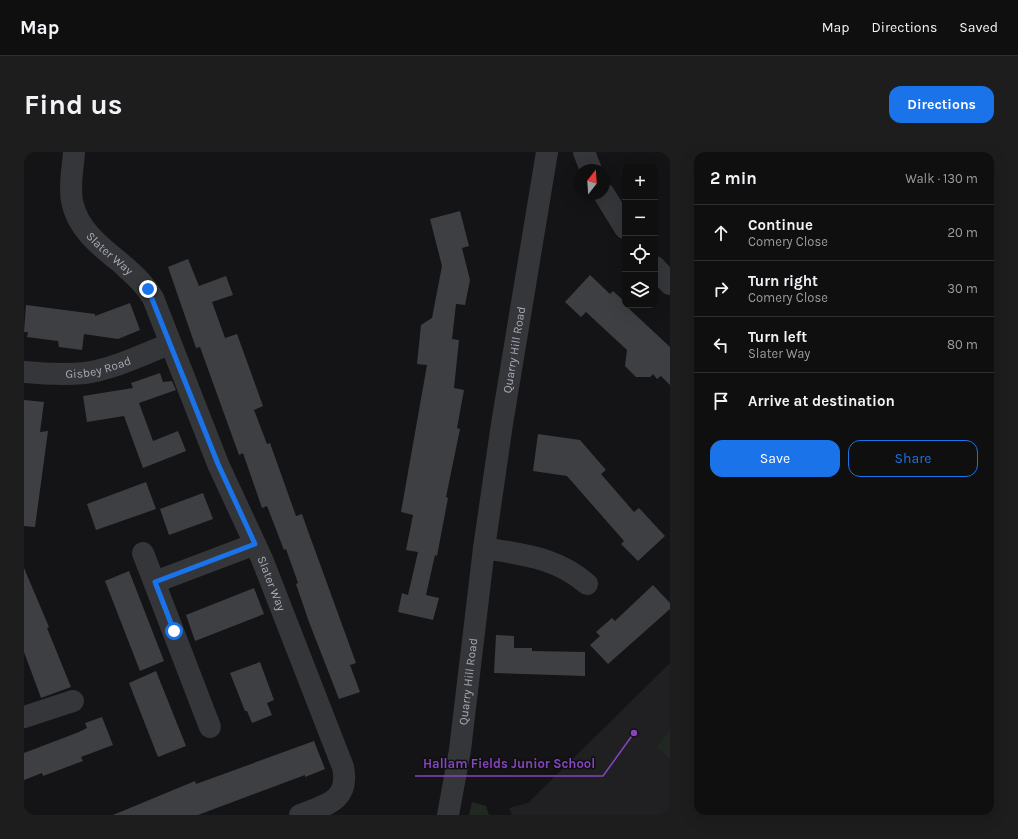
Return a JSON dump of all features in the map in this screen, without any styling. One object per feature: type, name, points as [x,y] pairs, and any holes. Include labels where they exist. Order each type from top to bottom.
[{"type":"street","name":"Slater Way","points":[[74,152],[72,201],[80,223],[93,241],[139,279],[148,289],[218,464],[255,544],[344,774],[343,788],[336,799],[328,804],[300,815]]},
{"type":"street","name":"Quarry Hill Road","points":[[448,815],[460,750],[484,548],[503,416],[547,152]]},
{"type":"street","points":[[584,152],[589,164]]},
{"type":"street","points":[[608,200],[622,223]]},
{"type":"street","points":[[658,270],[670,284]]},
{"type":"street","name":"Gisbey Road","points":[[24,372],[65,374],[87,372],[107,367],[170,344]]},
{"type":"street","points":[[155,582],[255,544]]},
{"type":"street","points":[[484,548],[530,556],[553,562],[576,575],[587,584]]},
{"type":"street","points":[[143,553],[210,726]]},
{"type":"street","points":[[24,717],[73,701]]},
{"type":"shaded area","points":[[670,663],[670,815],[512,815],[509,808],[528,803]]},
{"type":"shaded area","points":[[670,731],[670,759],[656,747]]},
{"type":"shaded area","points":[[472,802],[486,806],[489,815],[469,815]]},
{"type":"building","points":[[460,211],[469,246],[462,248],[470,280],[465,305],[456,304],[452,339],[459,340],[454,388],[464,390],[457,428],[460,429],[446,497],[448,498],[437,556],[435,555],[426,595],[439,598],[433,620],[398,612],[402,593],[408,595],[418,552],[406,550],[413,515],[401,512],[427,365],[417,364],[421,325],[432,318],[442,266],[430,219]]},
{"type":"building","points":[[188,259],[199,286],[226,276],[233,295],[212,302],[225,338],[237,334],[263,406],[254,410],[267,444],[270,443],[296,516],[302,514],[356,663],[350,665],[360,692],[339,699],[309,622],[296,584],[298,583],[286,549],[284,550],[267,506],[262,508],[243,453],[239,455],[200,347],[196,348],[168,267]]},
{"type":"building","points":[[590,275],[610,294],[613,291],[622,299],[622,308],[628,308],[670,347],[670,385],[661,376],[657,379],[653,374],[650,377],[636,377],[625,366],[627,350],[586,312],[581,317],[565,302]]},
{"type":"building","points":[[130,303],[140,330],[118,339],[84,334],[82,350],[59,347],[58,341],[27,337],[28,332],[24,332],[26,305],[95,314],[95,316]]},
{"type":"building","points":[[160,373],[163,382],[172,381],[176,390],[139,403],[153,441],[178,431],[186,451],[143,468],[124,416],[87,422],[83,396],[133,388],[131,383]]},
{"type":"building","points":[[24,400],[44,402],[40,432],[48,431],[35,527],[24,526]]},
{"type":"building","points":[[538,434],[580,440],[606,470],[601,474],[634,512],[639,508],[665,536],[638,561],[621,544],[624,541],[567,476],[533,471]]},
{"type":"building","points":[[146,482],[156,509],[96,530],[87,504]]},
{"type":"building","points":[[203,493],[213,519],[169,535],[160,509]]},
{"type":"building","points":[[24,568],[49,627],[47,628],[71,687],[41,698],[24,652]]},
{"type":"building","points":[[129,571],[164,661],[140,671],[105,581]]},
{"type":"building","points":[[653,585],[670,603],[670,609],[608,664],[590,645],[600,636],[596,632],[612,618],[615,621]]},
{"type":"building","points":[[254,588],[264,614],[195,641],[186,615]]},
{"type":"building","points":[[496,635],[514,636],[514,648],[532,648],[532,651],[585,652],[585,676],[494,673]]},
{"type":"building","points":[[260,662],[274,700],[267,703],[272,715],[252,723],[247,711],[245,711],[230,673]]},
{"type":"building","points":[[156,671],[186,746],[158,757],[129,683]]},
{"type":"building","points":[[102,717],[113,745],[81,757],[83,761],[43,776],[42,773],[24,780],[24,753],[79,732],[87,728],[85,723]]},
{"type":"building","points":[[314,741],[325,769],[305,777],[305,775],[198,815],[113,815],[195,781],[196,784]]},
{"type":"place","name":"Hallam Fields Junior School","points":[[634,733]]},
{"type":"route","points":[[148,289],[153,298],[218,464],[255,544],[155,582],[174,631]]}]
